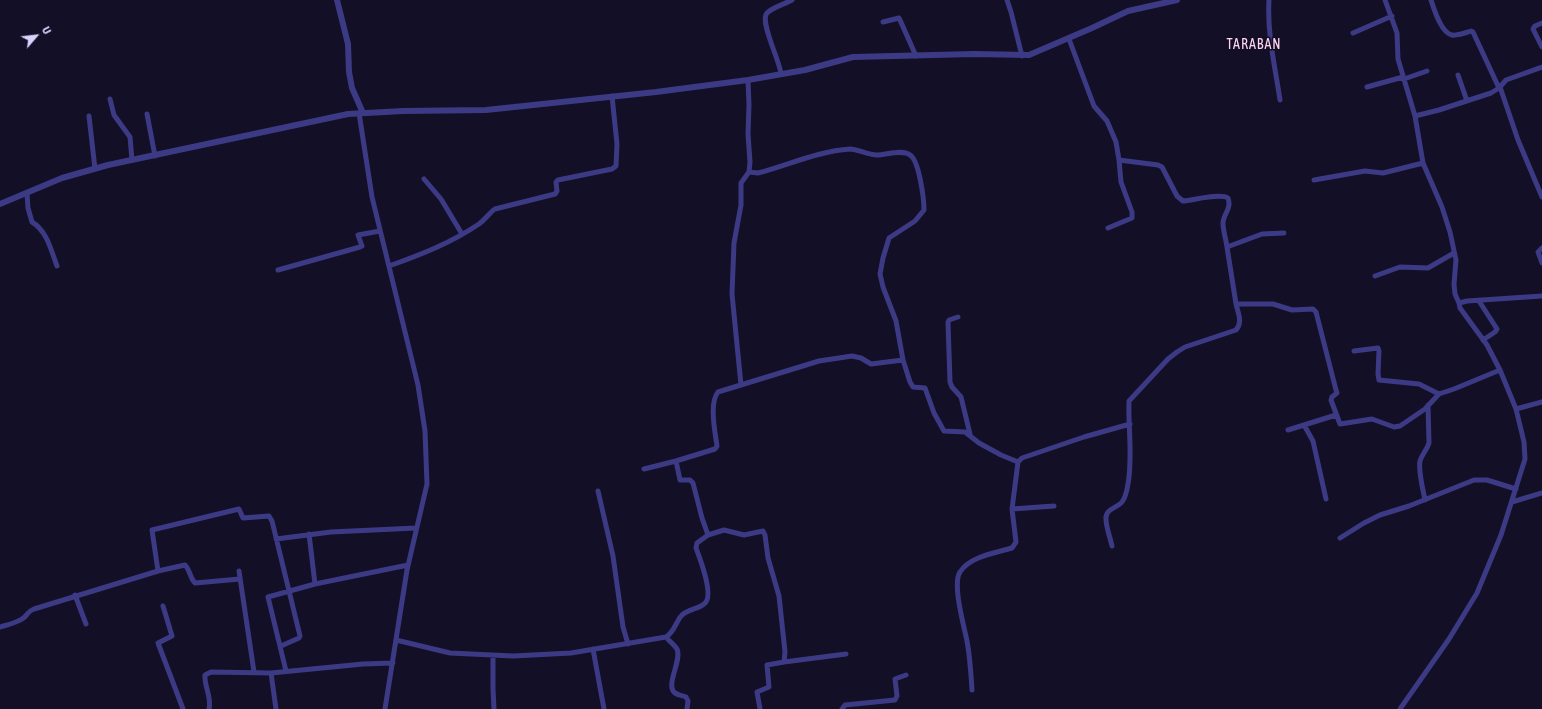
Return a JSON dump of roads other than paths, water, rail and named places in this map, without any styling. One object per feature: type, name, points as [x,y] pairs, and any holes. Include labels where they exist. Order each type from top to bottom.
[{"type":"street","points":[[337,0],[348,44],[351,84],[361,113],[372,197],[411,354],[425,431],[427,484],[408,565],[385,709]]},
{"type":"street","points":[[781,74],[781,66],[769,36],[765,16],[768,12],[792,0]]},
{"type":"street","points":[[1007,0],[1022,56]]},
{"type":"street","points":[[0,204],[62,178],[95,169],[361,113],[486,110],[656,92],[748,80],[805,70],[853,57],[969,54],[1029,55],[1128,11],[1176,0]]},
{"type":"street","points":[[1269,0],[1268,22],[1280,100]]},
{"type":"street","points":[[1385,0],[1397,33],[1398,59],[1415,116],[1423,163],[1442,207],[1456,260],[1454,284],[1460,308],[1483,340],[1500,370],[1516,409],[1524,442],[1525,455],[1501,535],[1477,593],[1449,639],[1400,709]]},
{"type":"street","points":[[1431,0],[1437,19],[1449,34],[1457,35],[1471,31],[1475,34],[1499,88],[1518,140],[1542,197]]},
{"type":"street","points":[[1353,33],[1392,16]]},
{"type":"street","points":[[883,22],[899,18],[916,56]]},
{"type":"street","points":[[1542,23],[1535,26],[1533,29],[1542,46]]},
{"type":"street","points":[[1069,38],[1094,106],[1107,122],[1116,142],[1121,182],[1133,216],[1132,218],[1108,228]]},
{"type":"street","points":[[1415,116],[1491,93],[1511,78],[1542,67]]},
{"type":"street","points":[[1367,87],[1427,71]]},
{"type":"street","points":[[1458,75],[1467,101]]},
{"type":"street","points":[[741,385],[733,311],[733,276],[735,238],[741,205],[742,183],[749,172],[748,80]]},
{"type":"street","points":[[388,266],[446,244],[487,218],[490,212],[495,209],[555,194],[557,191],[556,182],[564,177],[612,169],[616,166],[617,144],[612,96]]},
{"type":"street","points":[[110,99],[114,115],[130,137],[132,160]]},
{"type":"street","points":[[148,114],[155,156]]},
{"type":"street","points":[[89,116],[95,169]]},
{"type":"street","points":[[749,172],[758,173],[811,157],[851,149],[865,154],[908,154],[913,158],[919,176],[924,210],[915,221],[889,238],[880,274],[883,287],[896,321],[903,360],[910,382],[913,387],[925,388],[934,413],[944,431],[965,432],[970,434],[979,443],[1018,462]]},
{"type":"street","points":[[1112,546],[1105,518],[1109,511],[1122,502],[1126,493],[1131,465],[1129,401],[1168,359],[1177,352],[1185,347],[1236,330],[1240,322],[1223,223],[1223,219],[1230,206],[1228,198],[1219,197],[1184,201],[1177,196],[1162,167],[1158,165],[1119,160]]},
{"type":"street","points":[[1314,180],[1366,171],[1383,173],[1423,163]]},
{"type":"street","points":[[424,180],[441,199],[462,234]]},
{"type":"street","points":[[27,193],[28,208],[32,222],[41,229],[45,235],[57,266]]},
{"type":"street","points":[[278,270],[360,247],[362,246],[358,235],[380,231]]},
{"type":"street","points":[[1227,247],[1262,234],[1284,233]]},
{"type":"street","points":[[1542,248],[1538,252],[1542,263]]},
{"type":"street","points":[[1374,276],[1400,267],[1428,268],[1454,253]]},
{"type":"street","points":[[1459,303],[1542,296]]},
{"type":"street","points":[[1479,301],[1497,329],[1483,340]]},
{"type":"street","points":[[1236,304],[1273,304],[1292,310],[1313,309],[1316,312],[1337,393],[1331,398],[1340,424],[1372,419],[1397,427],[1415,417],[1439,394],[1500,370]]},
{"type":"street","points":[[958,316],[949,320],[948,322],[950,382],[952,387],[961,397],[970,434]]},
{"type":"street","points":[[1354,351],[1378,348],[1379,380],[1419,384],[1439,394]]},
{"type":"street","points":[[644,469],[715,449],[713,402],[715,395],[721,391],[819,361],[852,356],[861,358],[871,364],[903,360]]},
{"type":"street","points":[[1516,409],[1542,402]]},
{"type":"street","points":[[1425,500],[1420,465],[1421,458],[1428,449],[1429,444],[1428,406]]},
{"type":"street","points":[[1288,430],[1336,415]]},
{"type":"street","points":[[972,690],[967,642],[957,580],[960,572],[974,560],[1012,548],[1015,545],[1016,542],[1012,509],[1018,462],[1022,458],[1078,439],[1130,424]]},
{"type":"street","points":[[1304,425],[1313,441],[1326,499]]},
{"type":"street","points":[[676,461],[680,480],[690,480],[693,483],[708,535]]},
{"type":"street","points":[[1340,538],[1380,515],[1399,510],[1480,479],[1516,488]]},
{"type":"street","points":[[598,491],[613,556],[623,627],[628,644]]},
{"type":"street","points":[[1512,502],[1542,493]]},
{"type":"street","points":[[1012,509],[1054,506]]},
{"type":"street","points":[[158,570],[151,531],[153,530],[240,509],[243,518],[269,516],[271,518],[300,636],[299,638],[281,646]]},
{"type":"street","points":[[276,539],[309,534],[416,528]]},
{"type":"street","points":[[396,640],[450,653],[493,656],[571,652],[666,637],[675,629],[680,618],[684,614],[704,604],[709,598],[708,586],[696,545],[697,543],[708,535],[724,530],[744,535],[764,532],[768,558],[779,596],[786,652],[784,662]]},
{"type":"street","points":[[309,534],[315,584]]},
{"type":"street","points":[[0,627],[22,619],[30,610],[158,570],[185,565],[195,583],[240,579]]},
{"type":"street","points":[[286,671],[268,597],[315,584],[408,565]]},
{"type":"street","points":[[239,571],[254,672]]},
{"type":"street","points":[[75,595],[86,624]]},
{"type":"street","points":[[163,606],[172,636],[158,643],[182,709]]},
{"type":"street","points":[[666,637],[675,646],[678,653],[672,685],[673,690],[675,693],[686,697],[688,701],[687,709]]},
{"type":"street","points":[[593,649],[604,709]]},
{"type":"street","points":[[760,709],[757,692],[769,687],[766,665],[846,654]]},
{"type":"street","points":[[493,656],[494,709]]},
{"type":"street","points":[[209,709],[210,703],[204,680],[207,673],[217,671],[271,673],[363,664],[393,663]]},
{"type":"street","points":[[271,673],[276,709]]},
{"type":"street","points":[[842,709],[845,705],[895,700],[897,696],[895,679],[906,676]]},
{"type":"district","name":"TARABAN","points":[[1254,45]]}]
